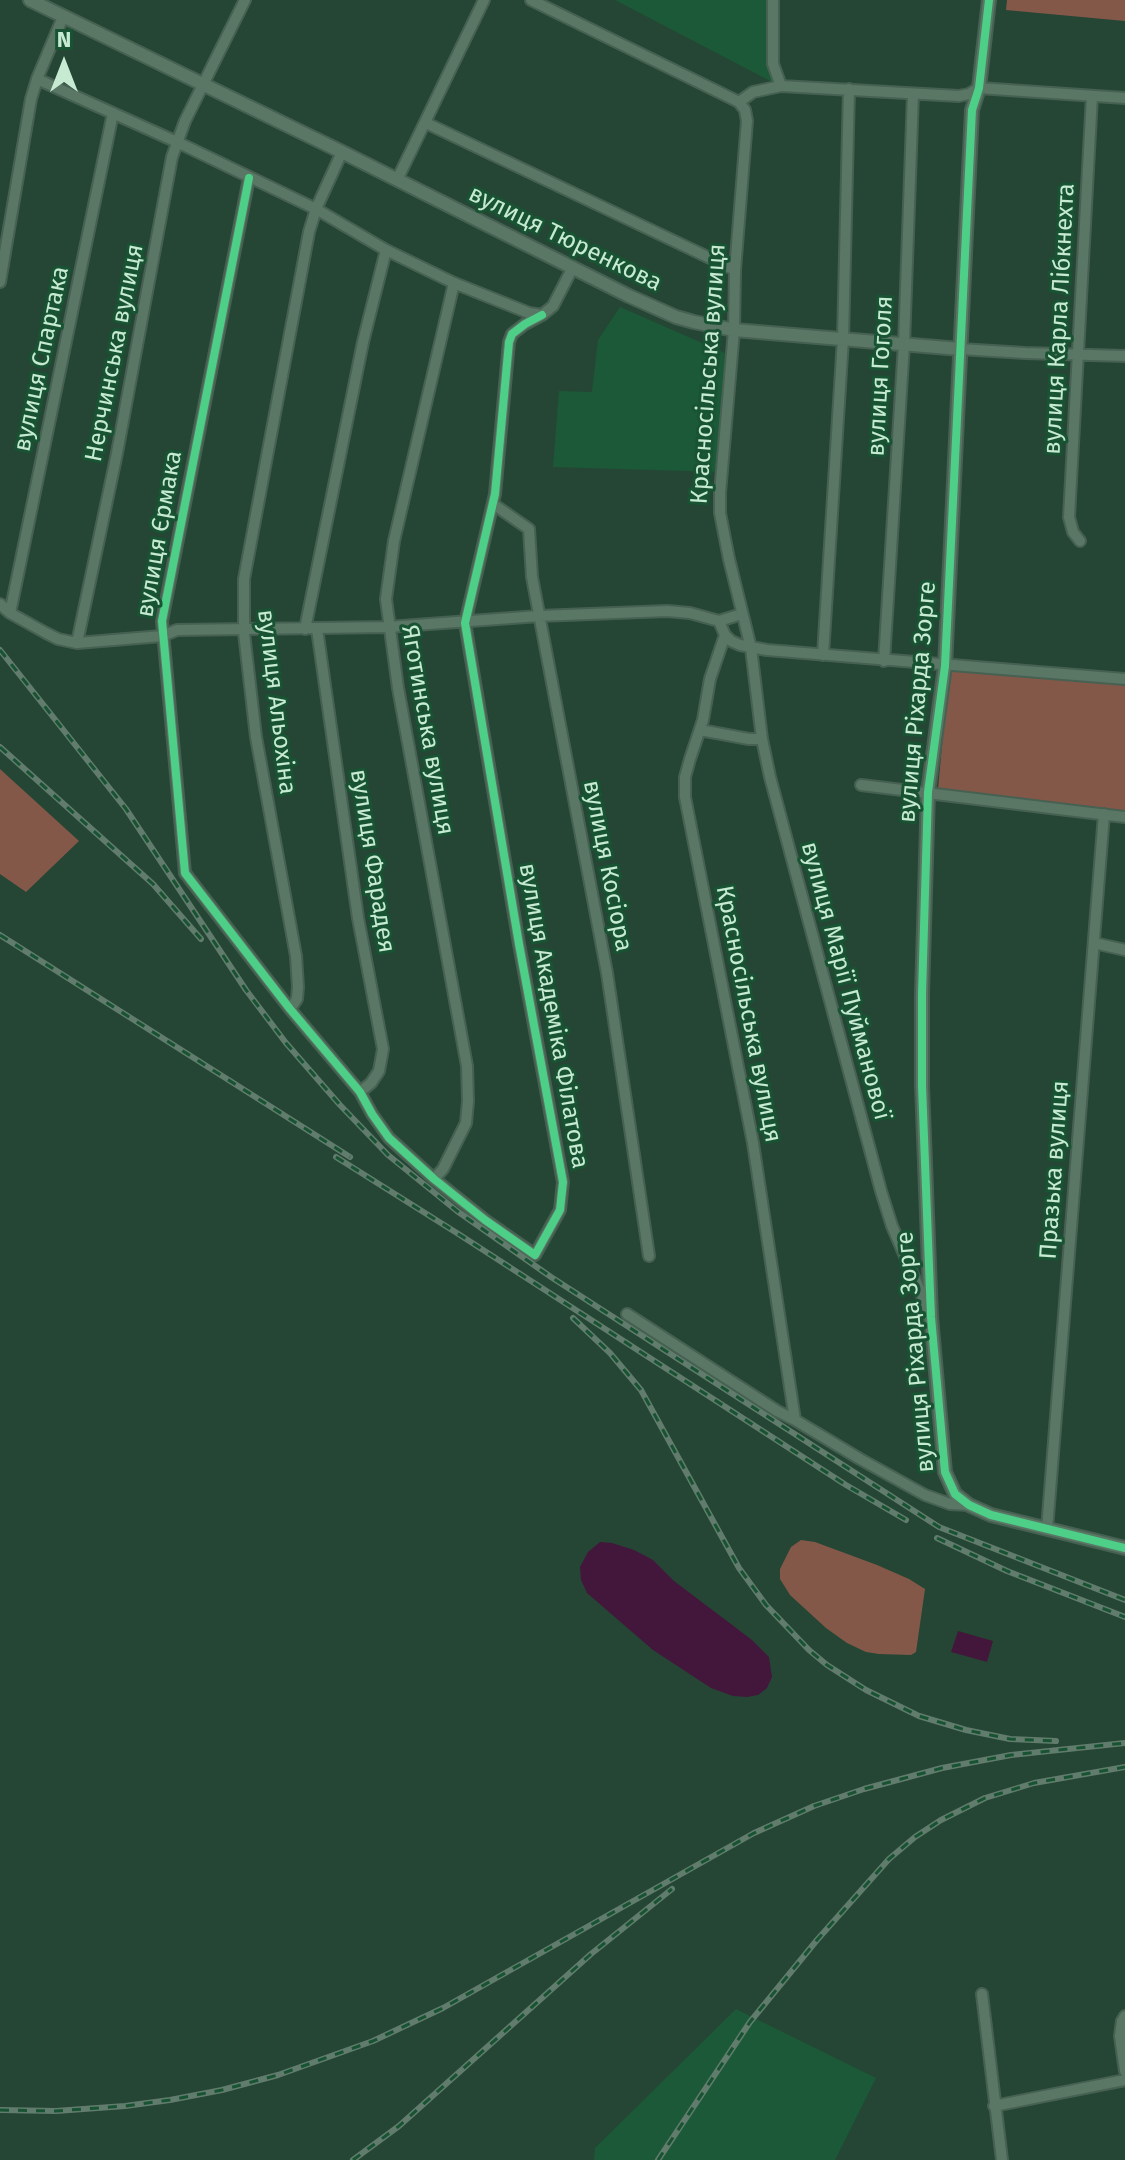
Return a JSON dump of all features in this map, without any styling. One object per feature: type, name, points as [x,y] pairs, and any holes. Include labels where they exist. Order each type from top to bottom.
[{"type":"street","name":"вулиця Тюренкова","points":[[30,0],[205,80],[397,180],[659,310],[694,322],[734,330],[960,349],[1125,356]]},
{"type":"street","name":"Нерчинська вулиця","points":[[77,643],[117,453],[172,157],[205,80],[245,0]]},
{"type":"street","points":[[397,180],[484,0]]},
{"type":"street","points":[[531,0],[739,102],[753,92],[781,86],[959,96],[979,88],[1125,98]]},
{"type":"street","points":[[773,0],[773,64],[781,86]]},
{"type":"street","name":"вулиця Ріхарда Зорге","points":[[965,1503],[950,1487],[945,1472],[931,1317],[922,1086],[922,994],[928,792],[945,666],[972,110],[979,88],[989,0]]},
{"type":"street","points":[[0,282],[37,79],[63,17]]},
{"type":"street","points":[[37,79],[316,209],[386,250],[454,283],[529,313],[542,315]]},
{"type":"street","name":"вулиця Гоголя","points":[[823,655],[843,339],[849,89]]},
{"type":"street","name":"вулиця Гоголя","points":[[884,661],[904,344],[913,94]]},
{"type":"street","points":[[959,96],[972,110]]},
{"type":"street","name":"вулиця Карла Лібкнехта","points":[[1080,541],[1073,532],[1069,517],[1092,96]]},
{"type":"street","name":"Красносільська вулиця","points":[[739,102],[745,110],[747,121],[720,513],[751,648]]},
{"type":"street","name":"вулиця Спартака","points":[[10,613],[113,113]]},
{"type":"street","points":[[426,123],[735,270]]},
{"type":"street","name":"вулиця Альохіна","points":[[290,1009],[297,999],[296,956],[256,737],[243,594],[246,564],[309,232],[342,152]]},
{"type":"street","name":"вулиця Єрмака","points":[[249,178],[164,607],[162,636],[185,873],[290,1009]]},
{"type":"street","points":[[305,629],[363,342],[386,250]]},
{"type":"street","points":[[465,623],[493,504],[506,354],[512,334],[553,306],[573,267]]},
{"type":"street","name":"Яготинська вулиця","points":[[434,1179],[443,1169],[466,1123],[467,1066],[398,688],[386,599],[394,541],[454,283]]},
{"type":"street","name":"вулиця Косіора","points":[[493,504],[529,529],[530,559],[539,616],[607,973],[649,1256]]},
{"type":"street","points":[[0,604],[10,613],[58,639],[77,643],[162,636],[177,630],[388,627],[667,611],[719,621],[742,614]]},
{"type":"street","points":[[719,621],[731,641],[751,648],[1125,679]]},
{"type":"street","name":"вулиця Академіка Філатова","points":[[290,1009],[360,1092],[389,1138],[485,1220],[535,1255],[560,1210],[563,1182],[465,623]]},
{"type":"street","name":"вулиця Фарадея","points":[[317,629],[358,918],[383,1049],[379,1071],[360,1092]]},
{"type":"street","name":"Красносільська вулиця","points":[[725,635],[710,679],[700,730],[685,777],[685,797],[753,1143],[795,1420]]},
{"type":"street","name":"вулиця Марії Пуйманової","points":[[751,648],[762,739],[774,792],[881,1191],[892,1226],[931,1317]]},
{"type":"street","points":[[700,730],[762,739]]},
{"type":"street","points":[[861,785],[1125,817]]},
{"type":"street","name":"Празька вулиця","points":[[1047,1529],[1104,814]]},
{"type":"street","points":[[1094,943],[1125,950]]},
{"type":"street","points":[[627,1314],[777,1411],[925,1495],[950,1504],[965,1503],[991,1515],[1125,1548]]},
{"type":"street","points":[[982,1994],[1002,2160]]},
{"type":"street","points":[[1125,2016],[1120,2036],[1125,2071]]},
{"type":"street","points":[[994,2106],[1125,2080]]},
{"type":"shaded area","points":[[615,0],[777,0],[774,83]]},
{"type":"shaded area","points":[[1007,0],[1125,0],[1125,21],[1006,10]]},
{"type":"shaded area","points":[[620,307],[725,353],[720,472],[553,467],[559,391],[592,392],[598,340]]},
{"type":"shaded area","points":[[949,671],[1125,683],[1125,812],[938,789]]},
{"type":"shaded area","points":[[0,769],[79,841],[26,892],[0,874]]},
{"type":"shaded area","points":[[801,1540],[815,1542],[877,1565],[925,1589],[916,1652],[911,1655],[866,1652],[826,1628],[790,1595],[780,1579],[780,1569],[791,1547]]},
{"type":"shaded area","points":[[600,1542],[634,1550],[653,1560],[674,1581],[752,1640],[769,1657],[772,1677],[767,1688],[758,1695],[747,1697],[733,1696],[711,1688],[653,1650],[587,1593],[581,1580],[580,1567],[588,1552]]},
{"type":"shaded area","points":[[958,1631],[993,1641],[987,1662],[951,1652]]},
{"type":"shaded area","points":[[736,2009],[876,2078],[835,2160],[594,2160],[595,2148]]},
{"type":"railway","points":[[0,650],[126,809],[246,990],[286,1043],[388,1155],[457,1211],[551,1277],[939,1527],[1125,1600]]},
{"type":"railway","points":[[0,747],[153,884],[201,939]]},
{"type":"railway","points":[[0,935],[350,1157]]},
{"type":"railway","points":[[336,1157],[846,1485],[906,1520]]},
{"type":"railway","points":[[573,1318],[610,1353],[641,1390],[739,1568],[766,1605],[809,1650],[866,1690],[919,1716],[1010,1739],[1056,1741]]},
{"type":"railway","points":[[937,1538],[1007,1571],[1125,1617]]},
{"type":"railway","points":[[0,2110],[56,2111],[125,2106],[222,2090],[278,2075],[373,2041],[443,2008],[754,1833],[814,1806],[942,1768],[1011,1755],[1125,1743]]},
{"type":"railway","points":[[658,2160],[750,2022],[889,1859],[915,1837],[985,1798],[1034,1783],[1125,1767]]},
{"type":"railway","points":[[353,2160],[399,2126],[591,1954],[672,1889]]},
{"type":"cycle path","points":[[989,0],[979,88],[972,110],[945,666],[928,792],[922,1086],[931,1317],[945,1472],[955,1494],[969,1505],[991,1515],[1125,1548]]},
{"type":"cycle path","points":[[249,178],[162,621],[185,873],[290,1009],[360,1092],[389,1138],[485,1220],[535,1255],[560,1210],[563,1182],[465,623],[495,494],[509,342],[512,334],[542,315]]}]
